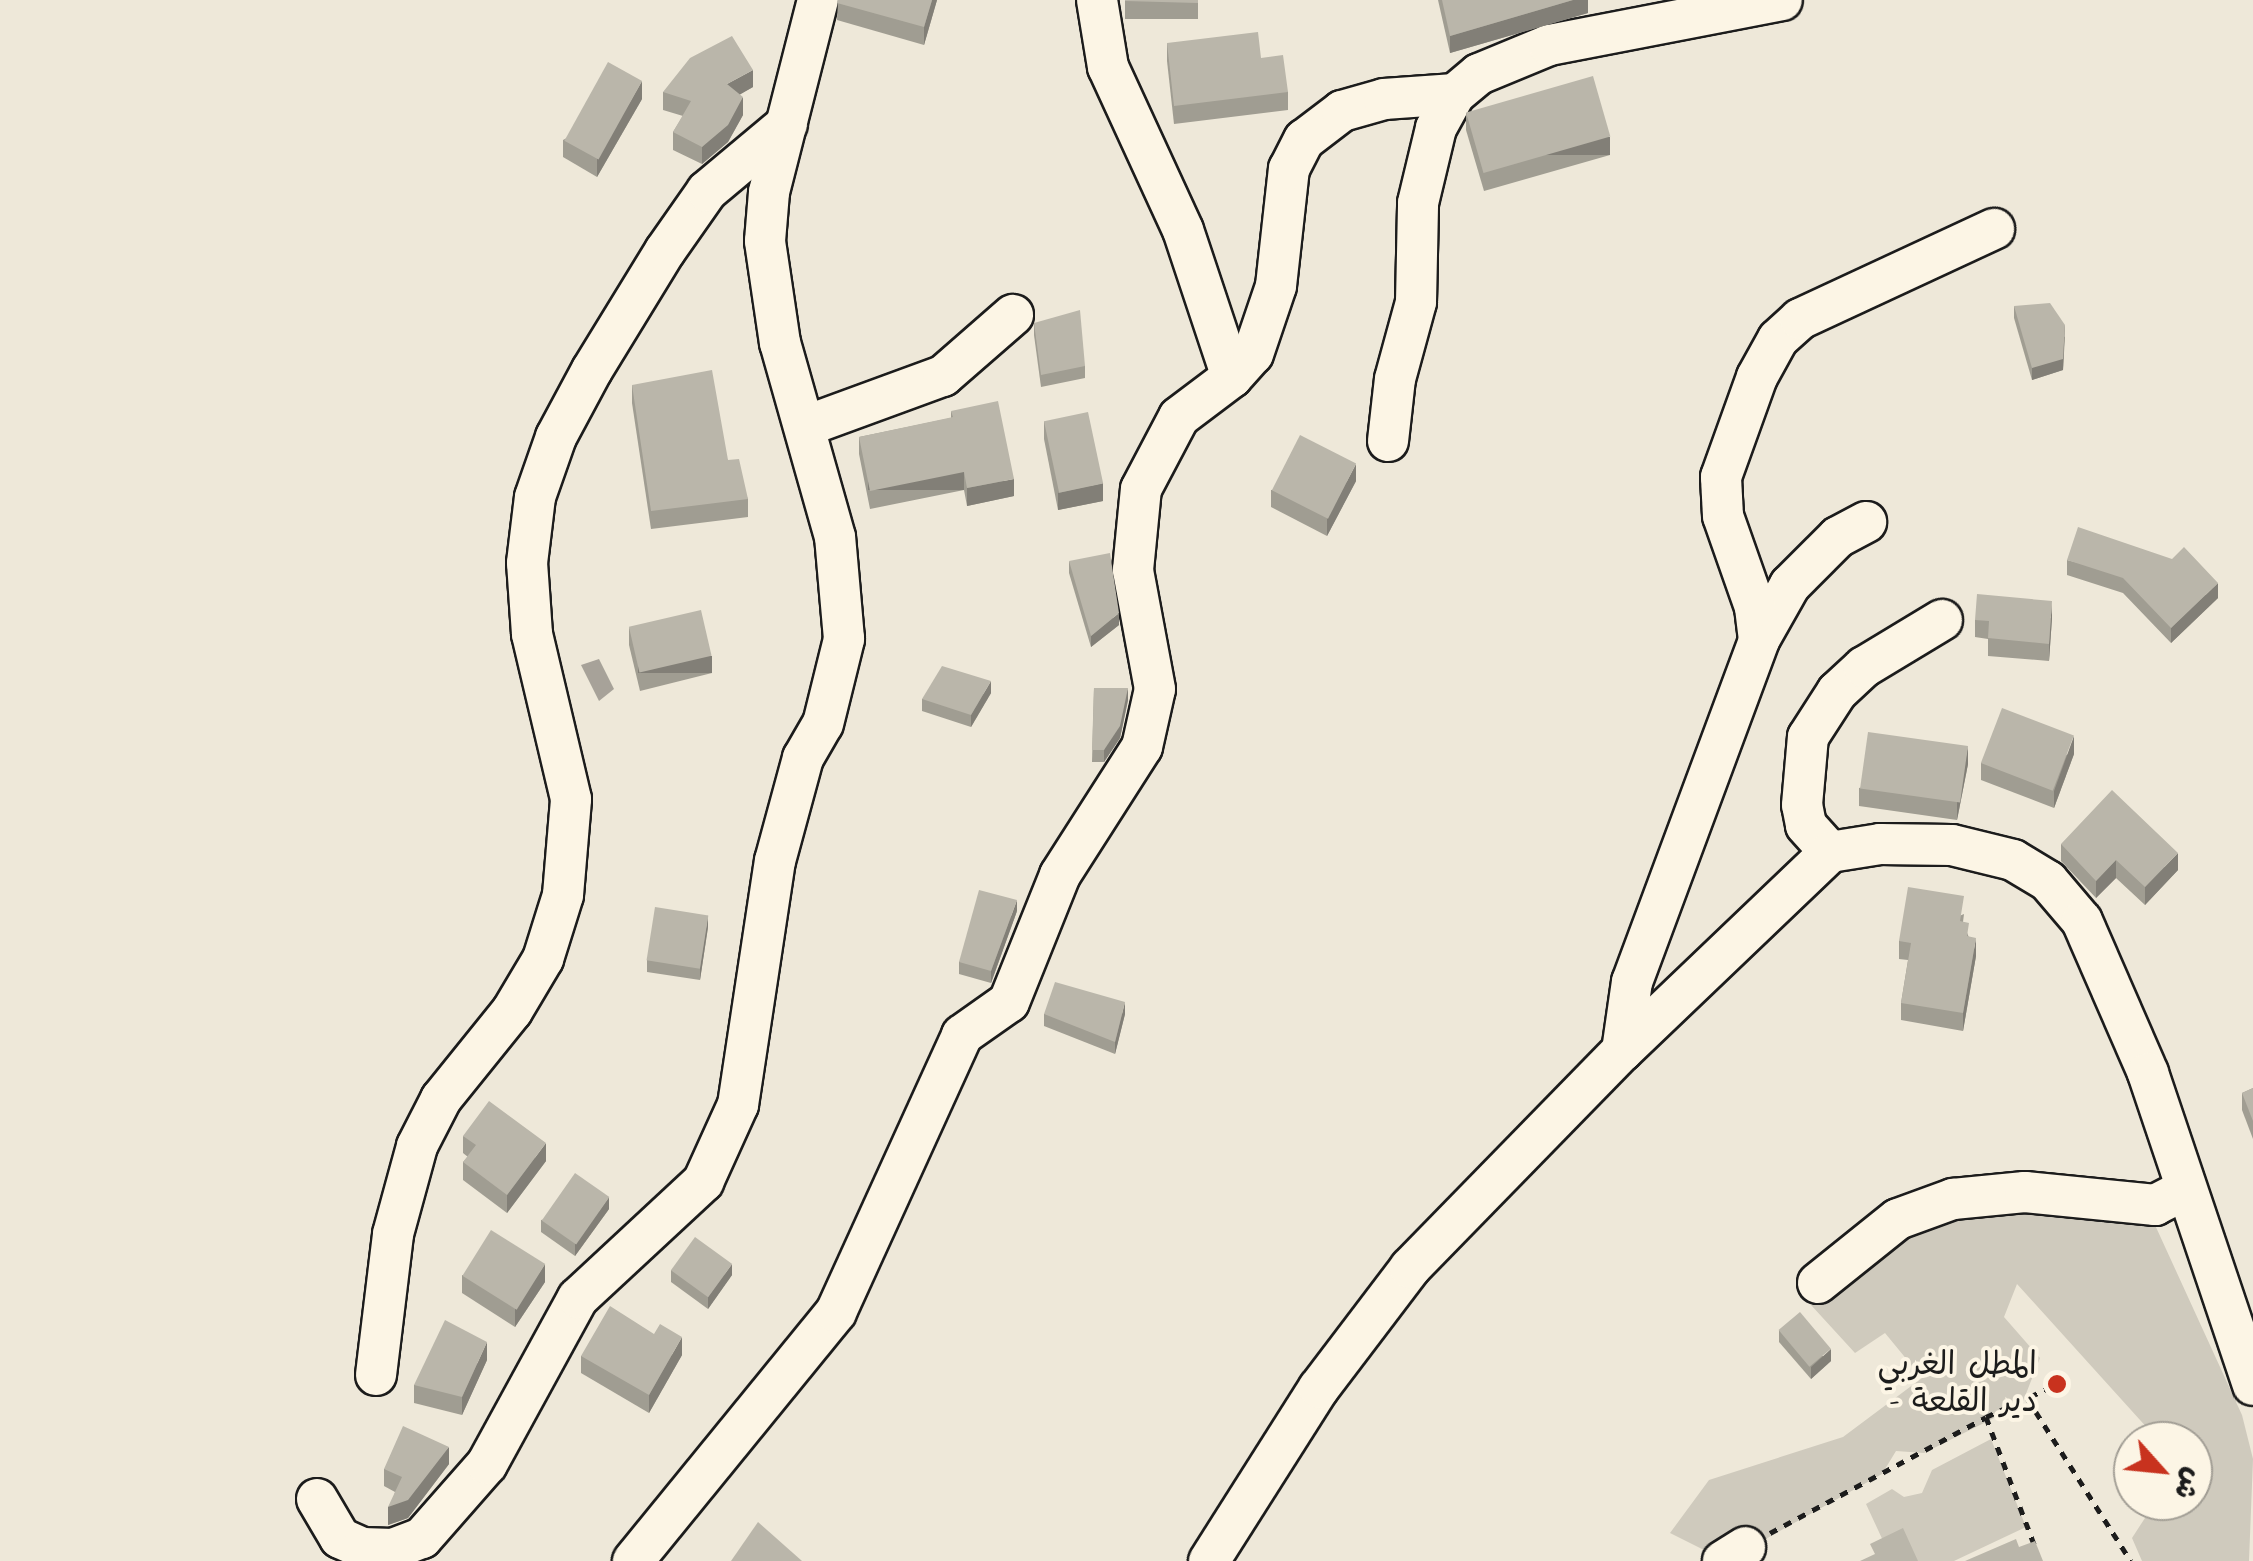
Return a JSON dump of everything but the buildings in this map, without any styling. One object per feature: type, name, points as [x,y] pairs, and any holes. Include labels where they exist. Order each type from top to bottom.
[{"type":"street","points":[[318,1499],[340,1538],[362,1548],[393,1550],[422,1538],[488,1464],[578,1298],[703,1182],[738,1105],[778,847],[803,758],[824,724],[844,639],[835,537],[780,342],[765,241],[769,192],[818,0]]},
{"type":"street","points":[[1096,0],[1108,67],[1178,218],[1232,376]]},
{"type":"street","points":[[1388,441],[1395,379],[1416,302],[1418,203],[1436,128],[1455,94],[1480,74],[1550,46],[1782,0]]},
{"type":"street","points":[[632,1561],[836,1312],[962,1034],[1009,1002],[1060,875],[1142,747],[1156,689],[1133,570],[1141,488],[1179,417],[1232,376],[1253,354],[1276,286],[1290,170],[1304,140],[1342,112],[1384,100],[1455,94]]},
{"type":"street","points":[[376,1376],[393,1234],[417,1146],[441,1100],[512,1011],[543,959],[563,895],[571,799],[532,634],[527,562],[535,496],[556,437],[656,266],[707,191],[787,124]]},
{"type":"street","points":[[1759,640],[1755,607],[1723,516],[1721,477],[1767,357],[1800,319],[1835,298],[1994,229]]},
{"type":"street","points":[[806,426],[943,376],[1012,315]]},
{"type":"street","points":[[1622,1051],[1632,982],[1759,640],[1790,585],[1838,537],[1866,522]]},
{"type":"street","points":[[1830,852],[1806,825],[1802,805],[1808,737],[1837,692],[1864,667],[1942,620]]},
{"type":"street","points":[[1208,1561],[1319,1388],[1410,1268],[1622,1051],[1830,852],[1880,844],[1952,845],[2012,860],[2048,881],[2082,921],[2111,975],[2253,1386]]},
{"type":"street","points":[[1818,1283],[1898,1220],[1953,1199],[2025,1192],[2155,1205],[2184,1191]]},
{"type":"path","points":[[1741,1550],[1986,1417],[2058,1384]]},
{"type":"path","points":[[2026,1398],[2131,1561]]},
{"type":"path","points":[[1986,1417],[2041,1561]]},
{"type":"shaded area","points":[[599,659],[614,689],[599,701],[581,665]]},
{"type":"shaded area","points":[[2045,1202],[2155,1225],[2242,1415],[2253,1459],[2249,1561],[2142,1561],[2132,1538],[2143,1521],[2213,1521],[2213,1421],[2141,1421],[2017,1284],[2004,1317],[2040,1358],[2022,1404],[1924,1453],[1896,1451],[1882,1474],[1726,1561],[1670,1533],[1709,1480],[1843,1437],[1922,1378],[1885,1333],[1855,1353],[1811,1305],[1890,1232],[1939,1210]]},
{"type":"shaded area","points":[[1991,1439],[2026,1527],[1954,1561],[1913,1561],[1885,1545],[1866,1504],[1892,1489],[1904,1497],[1922,1493],[1932,1470]]},
{"type":"place","name":"المطل الغربي - دير القلعة","points":[[2057,1384]]}]
